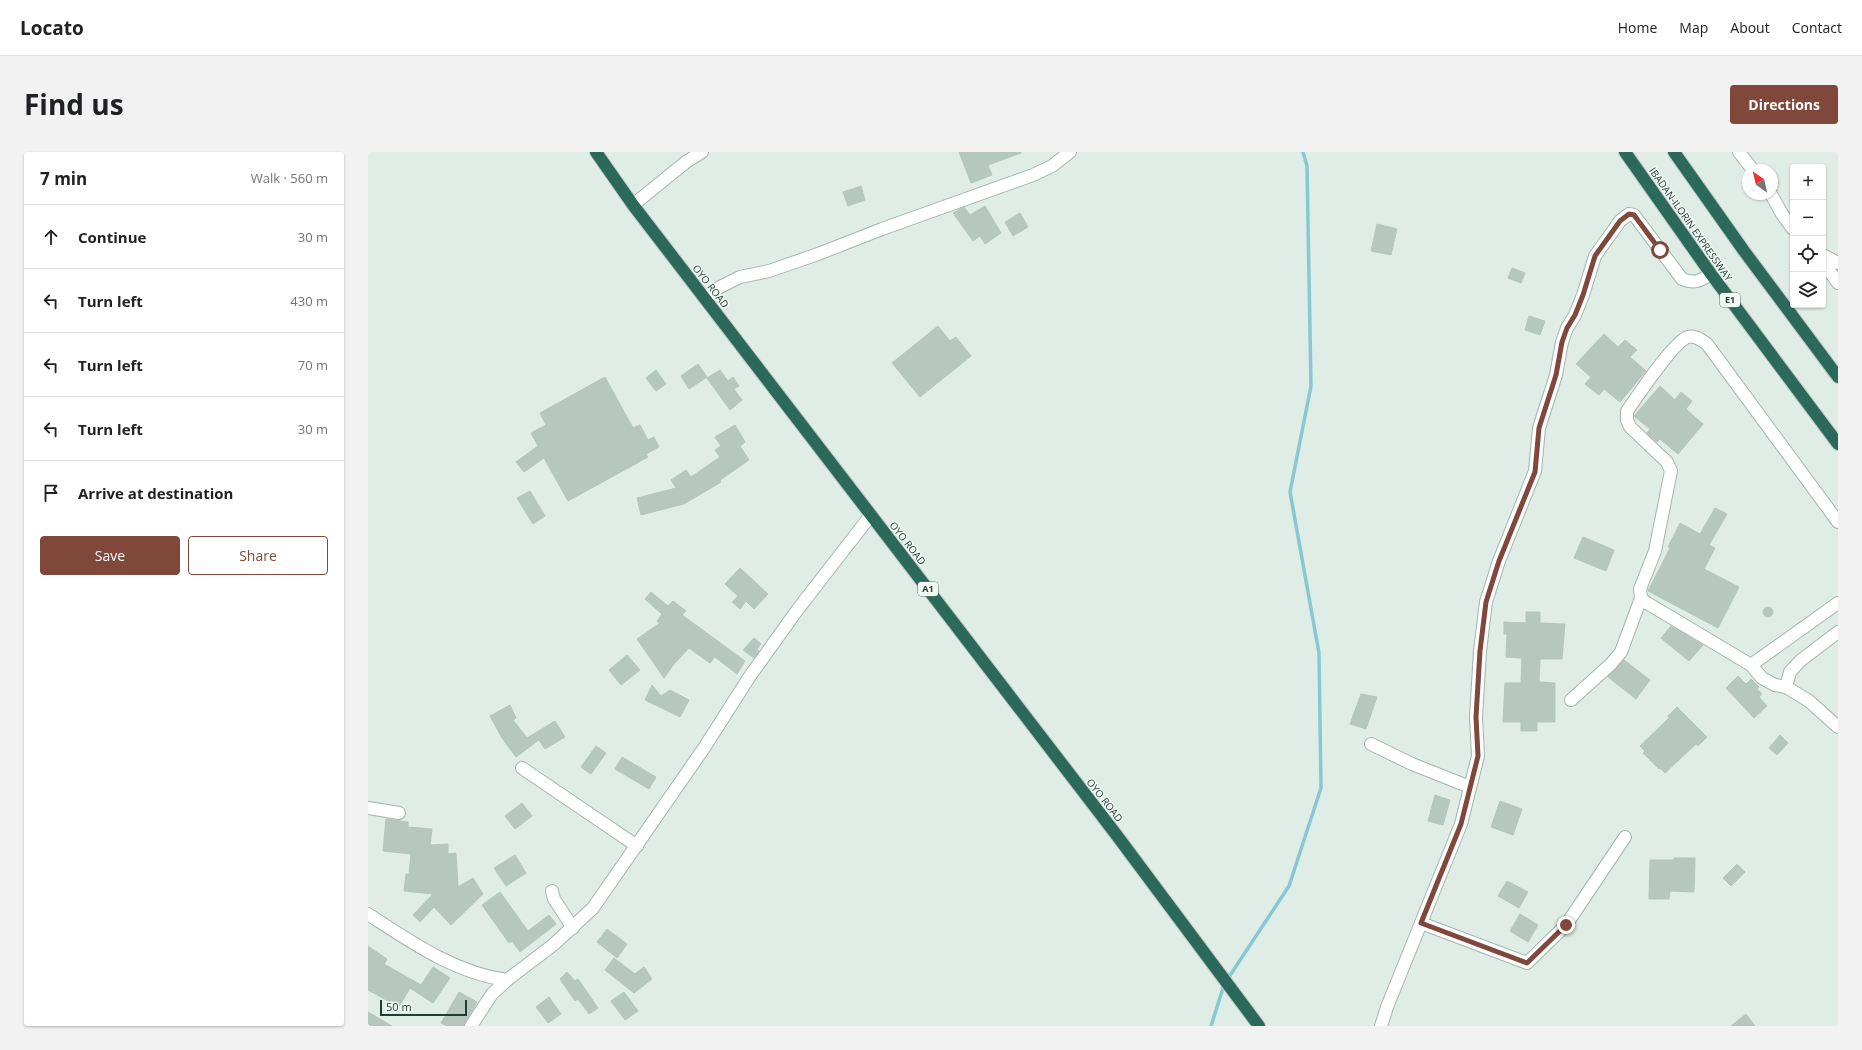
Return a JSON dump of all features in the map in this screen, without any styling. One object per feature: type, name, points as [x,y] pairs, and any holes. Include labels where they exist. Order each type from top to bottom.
[{"type":"highway","name":"OYO ROAD","points":[[596,152],[633,205],[1115,833],[1259,1026]]},
{"type":"highway","name":"IBADAN-ILORIN EXPRESSWAY","points":[[1625,152],[1711,274],[1838,444]]},
{"type":"highway","points":[[1674,152],[1744,251],[1838,377]]},
{"type":"street","points":[[633,205],[686,162],[702,152]]},
{"type":"street","points":[[705,298],[718,288],[740,277],[770,270],[818,254],[882,229],[1033,175],[1052,166],[1070,152]]},
{"type":"street","points":[[1739,152],[1748,164]]},
{"type":"street","points":[[1774,200],[1790,225]]},
{"type":"street","points":[[1381,1026],[1387,1007],[1461,824],[1478,756],[1476,717],[1480,651],[1486,602],[1499,561],[1535,472],[1539,428],[1556,375],[1562,342],[1583,295],[1595,256],[1620,221],[1629,214],[1634,215],[1682,279],[1689,282],[1698,282],[1711,274]]},
{"type":"street","points":[[1826,257],[1838,263]]},
{"type":"street","points":[[1826,266],[1838,283]]},
{"type":"street","points":[[1571,700],[1611,664],[1621,652],[1641,598],[1640,589],[1655,551],[1671,471],[1667,462],[1630,427],[1627,420],[1627,411],[1667,357],[1678,344],[1687,337],[1697,337],[1708,344],[1838,522]]},
{"type":"street","points":[[472,1026],[492,994],[507,980],[574,928],[593,908],[704,748],[750,676],[798,609],[871,515]]},
{"type":"street","points":[[1641,598],[1751,665],[1762,678],[1775,685],[1786,687],[1808,701],[1838,727]]},
{"type":"street","points":[[1751,665],[1838,603]]},
{"type":"street","points":[[1786,687],[1790,672],[1800,661],[1838,632]]},
{"type":"street","points":[[1371,744],[1412,764],[1470,788]]},
{"type":"street","points":[[522,768],[637,846]]},
{"type":"street","points":[[368,808],[399,813]]},
{"type":"street","points":[[1421,923],[1527,963],[1566,925],[1625,837]]},
{"type":"street","points":[[552,891],[554,899],[574,928]]},
{"type":"street","points":[[368,914],[409,941],[448,962],[480,975],[507,980]]},
{"type":"building","points":[[959,152],[1021,153],[988,165],[992,175],[971,183]]},
{"type":"building","points":[[861,186],[865,200],[848,206],[843,192]]},
{"type":"building","points":[[985,206],[1001,233],[985,244],[980,236],[973,241],[953,213],[964,207],[970,215]]},
{"type":"building","points":[[1020,213],[1028,227],[1013,236],[1005,222]]},
{"type":"building","points":[[1377,224],[1397,229],[1391,255],[1371,251]]},
{"type":"building","points":[[1512,268],[1525,273],[1521,283],[1508,278]]},
{"type":"building","points":[[1529,316],[1545,321],[1540,335],[1525,330]]},
{"type":"building","points":[[938,326],[950,341],[956,337],[971,356],[920,397],[892,363]]},
{"type":"building","points":[[1604,334],[1618,347],[1625,340],[1637,350],[1630,357],[1646,371],[1620,402],[1604,389],[1599,395],[1585,384],[1591,377],[1576,364]]},
{"type":"building","points":[[698,364],[707,377],[689,389],[681,376]]},
{"type":"building","points":[[656,370],[666,384],[656,391],[646,378]]},
{"type":"building","points":[[720,370],[728,381],[733,377],[739,386],[734,389],[742,400],[730,410],[707,378]]},
{"type":"building","points":[[605,377],[633,428],[640,425],[648,440],[654,437],[659,447],[646,454],[648,457],[568,501],[544,458],[524,472],[516,462],[538,446],[531,433],[546,425],[540,413]]},
{"type":"building","points":[[1660,386],[1675,400],[1681,392],[1692,401],[1686,409],[1703,424],[1678,454],[1660,439],[1657,442],[1647,433],[1650,429],[1634,416]]},
{"type":"building","points":[[735,425],[745,442],[740,446],[749,460],[720,480],[721,482],[684,504],[641,515],[637,498],[676,488],[671,480],[686,470],[691,477],[720,457],[715,450],[721,446],[715,437]]},
{"type":"building","points":[[530,491],[545,516],[533,524],[517,498]]},
{"type":"building","points":[[1715,508],[1727,514],[1709,545],[1715,548],[1704,569],[1739,587],[1718,628],[1648,591],[1670,548],[1668,547],[1680,523],[1700,534]]},
{"type":"building","points":[[1583,537],[1614,550],[1606,571],[1574,558]]},
{"type":"building","points":[[740,568],[768,594],[754,609],[746,601],[740,609],[732,602],[738,596],[725,584]]},
{"type":"building","points":[[651,592],[668,606],[673,601],[686,611],[682,615],[745,661],[737,674],[715,657],[710,663],[689,648],[674,664],[664,678],[637,639],[660,623],[657,621],[662,614],[645,599]]},
{"type":"building","points":[[1768,607],[1773,612],[1768,617],[1763,612]]},
{"type":"building","points":[[1526,612],[1540,612],[1540,623],[1565,624],[1562,659],[1540,659],[1539,682],[1555,683],[1555,722],[1537,722],[1537,731],[1521,731],[1521,722],[1503,722],[1505,683],[1521,683],[1522,658],[1506,657],[1507,634],[1504,634],[1504,622],[1526,623]]},
{"type":"building","points":[[1671,626],[1703,645],[1689,661],[1661,638]]},
{"type":"building","points":[[754,638],[761,644],[757,649],[759,651],[754,658],[743,650]]},
{"type":"building","points":[[627,655],[640,670],[621,685],[609,670]]},
{"type":"building","points":[[1624,660],[1650,680],[1636,699],[1608,677]]},
{"type":"building","points":[[1738,676],[1746,684],[1751,679],[1759,687],[1757,689],[1762,694],[1759,697],[1767,706],[1754,718],[1726,688]]},
{"type":"building","points":[[652,685],[661,696],[670,690],[689,700],[680,717],[645,700]]},
{"type":"building","points":[[1361,694],[1377,697],[1366,729],[1350,724]]},
{"type":"building","points":[[510,705],[516,718],[513,720],[527,738],[555,721],[565,737],[545,749],[539,740],[516,757],[502,738],[490,716]]},
{"type":"building","points":[[1677,707],[1707,737],[1698,746],[1696,744],[1665,773],[1643,753],[1645,751],[1640,746],[1669,718],[1668,716]]},
{"type":"building","points":[[1780,735],[1788,743],[1777,755],[1769,748]]},
{"type":"building","points":[[596,746],[606,753],[591,774],[581,767]]},
{"type":"building","points":[[622,757],[656,777],[649,789],[615,769]]},
{"type":"building","points":[[1435,795],[1450,800],[1443,825],[1428,821]]},
{"type":"building","points":[[1500,801],[1522,809],[1513,835],[1491,827]]},
{"type":"building","points":[[522,803],[532,816],[515,829],[505,816]]},
{"type":"building","points":[[386,819],[408,822],[408,827],[432,829],[430,845],[448,844],[448,854],[456,853],[458,887],[473,878],[483,894],[451,925],[434,907],[420,922],[413,915],[433,894],[404,891],[406,874],[409,874],[411,854],[383,851]]},
{"type":"building","points":[[515,855],[526,873],[506,886],[494,868]]},
{"type":"building","points":[[1674,858],[1695,858],[1694,892],[1670,891],[1669,899],[1649,899],[1650,860],[1674,860]]},
{"type":"building","points":[[1737,864],[1745,872],[1731,886],[1723,878]]},
{"type":"building","points":[[1507,881],[1528,892],[1519,908],[1498,896]]},
{"type":"building","points":[[500,892],[528,931],[549,915],[556,924],[520,952],[512,941],[509,943],[482,905]]},
{"type":"building","points":[[1520,914],[1538,925],[1528,942],[1510,931]]},
{"type":"building","points":[[607,929],[627,944],[617,958],[597,942]]},
{"type":"building","points":[[368,946],[387,959],[384,964],[421,985],[433,967],[450,978],[433,1003],[410,988],[399,1007],[368,990]]},
{"type":"building","points":[[614,958],[635,974],[644,967],[652,979],[634,993],[605,970]]},
{"type":"building","points":[[567,972],[575,981],[578,979],[598,1008],[589,1014],[578,999],[575,1001],[560,979]]},
{"type":"building","points":[[459,992],[477,1002],[463,1026],[447,1026],[441,1023]]},
{"type":"building","points":[[624,992],[638,1011],[625,1020],[611,1001]]},
{"type":"building","points":[[549,997],[561,1014],[548,1023],[536,1007]]},
{"type":"building","points":[[368,1012],[392,1026],[368,1026]]},
{"type":"building","points":[[1746,1014],[1755,1026],[1731,1026]]},
{"type":"waterway","points":[[1227,980],[1289,886],[1321,788],[1319,653],[1290,492],[1311,386],[1307,166],[1303,152]]},
{"type":"waterway","points":[[1211,1026],[1224,985]]},
{"type":"route","points":[[1566,925],[1527,963],[1421,923],[1461,824],[1478,756],[1476,717],[1480,680],[1482,627],[1486,602],[1499,561],[1535,472],[1539,428],[1556,375],[1562,342],[1583,295],[1595,256],[1600,246],[1620,221],[1629,214],[1634,215],[1660,250]]}]
